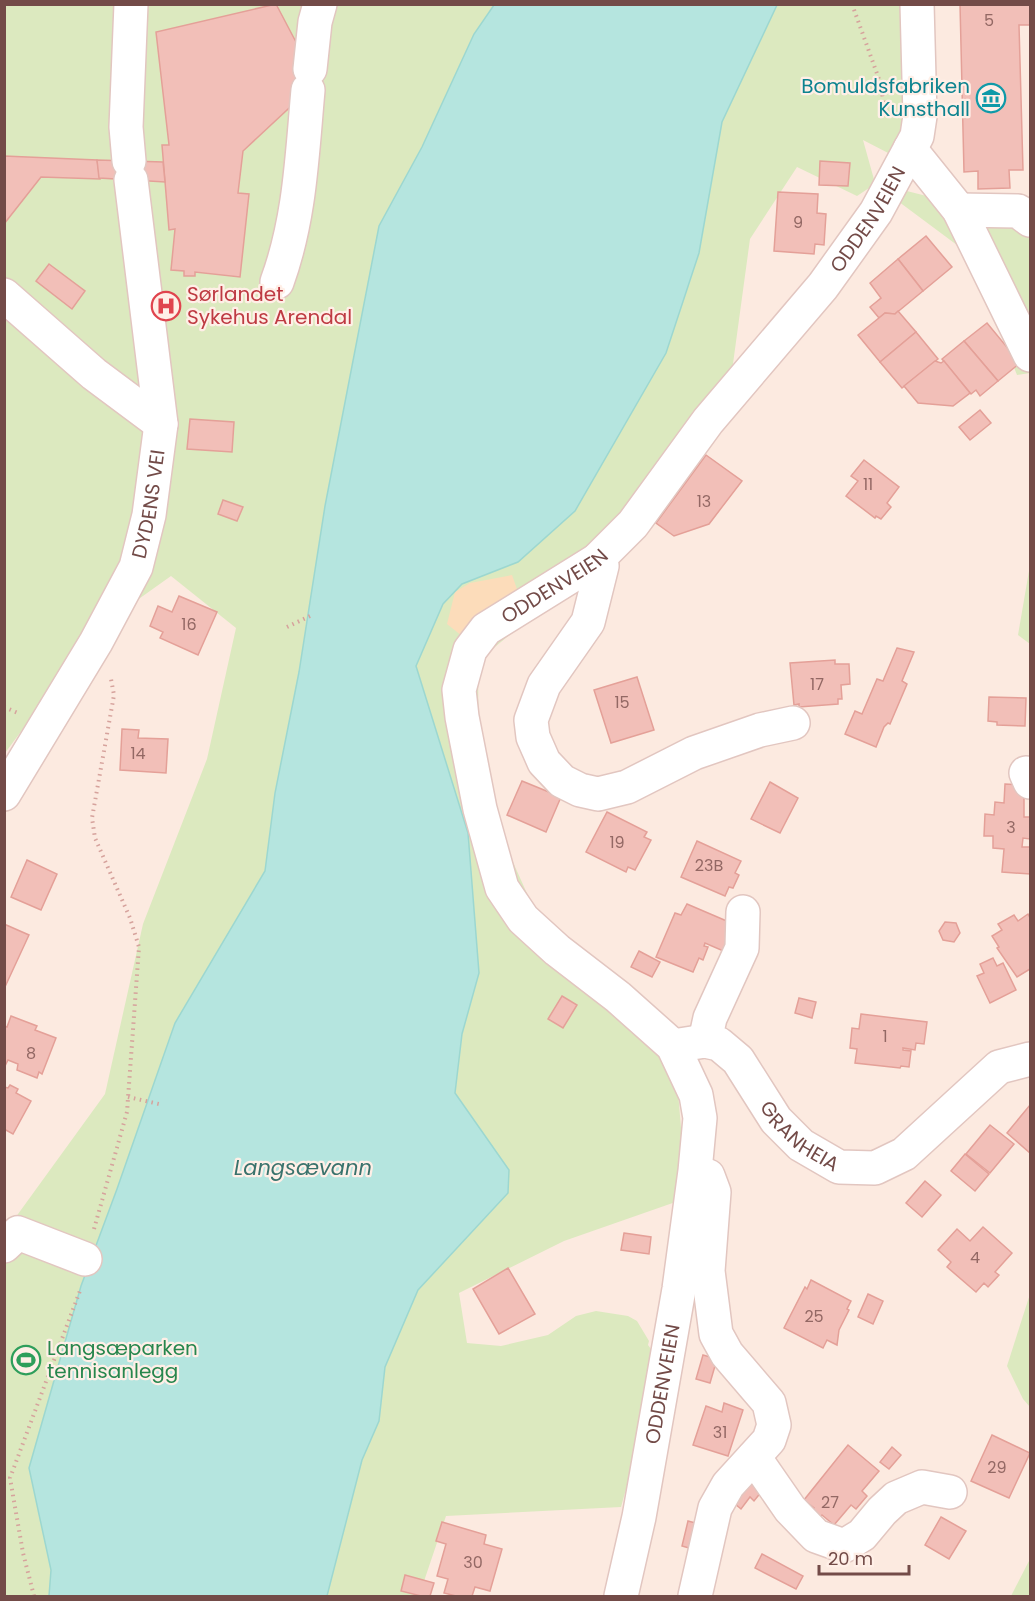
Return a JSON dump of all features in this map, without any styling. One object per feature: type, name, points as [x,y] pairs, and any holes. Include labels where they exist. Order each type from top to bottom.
[{"type":"street","name":"DYDENS VEI","points":[[4,794],[96,642],[136,567],[149,514],[161,424],[126,127],[131,4]]},
{"type":"street","points":[[277,282],[289,250],[297,208],[315,22],[320,4]]},
{"type":"street","name":"ODDENVEIEN","points":[[621,1596],[639,1517],[677,1300],[700,1118],[696,1095],[673,1046],[618,997],[557,950],[524,919],[502,888],[480,809],[459,690],[470,650],[486,629],[597,560],[633,524],[708,420],[823,286],[876,213],[917,136],[920,116],[917,4]]},
{"type":"street","points":[[910,149],[959,210],[1030,355]]},
{"type":"street","points":[[959,210],[1026,210]]},
{"type":"street","points":[[4,295],[94,374],[161,424]]},
{"type":"street","points":[[597,560],[602,566],[588,622],[544,685],[531,720],[533,737],[544,762],[562,781],[580,790],[598,794],[627,787],[694,753],[760,730],[793,723]]},
{"type":"street","points":[[673,1046],[705,1041],[710,1018],[742,948],[743,912]]},
{"type":"street","name":"GRANHEIA","points":[[705,1041],[719,1044],[738,1060],[776,1120],[801,1145],[838,1167],[875,1168],[904,1154],[999,1067],[1030,1059]]},
{"type":"street","points":[[694,1596],[715,1508],[728,1485],[769,1440],[774,1425],[769,1403],[726,1354],[716,1334],[708,1271],[714,1192],[708,1176],[695,1171]]},
{"type":"street","points":[[4,1246],[18,1233],[85,1259]]},
{"type":"street","points":[[754,1457],[790,1509],[816,1536],[843,1546],[862,1535],[896,1498],[922,1487],[950,1492]]},
{"type":"path","points":[[852,4],[880,82],[888,125]]},
{"type":"path","points":[[286,627],[310,616]]},
{"type":"path","points":[[34,1596],[23,1553],[10,1478],[84,1281],[85,1259],[127,1112],[139,947],[130,918],[94,838],[92,818],[114,695],[109,666],[96,642]]},
{"type":"path","points":[[128,1097],[159,1104]]},
{"type":"green space","points":[[5,5],[494,5],[474,34],[422,147],[379,227],[325,506],[299,672],[275,793],[265,871],[175,1023],[81,1286],[29,1468],[51,1570],[49,1596],[5,1596],[5,1232],[105,1094],[143,924],[207,759],[236,628],[171,576],[98,628],[5,753]]},
{"type":"green space","points":[[777,5],[904,5],[907,74],[903,133],[892,155],[863,140],[875,183],[1030,222],[1030,373],[1017,375],[969,254],[875,184],[857,196],[797,167],[750,239],[726,415],[616,547],[478,661],[479,786],[546,936],[672,1022],[687,1198],[564,1241],[459,1293],[467,1343],[501,1346],[548,1335],[576,1316],[596,1311],[628,1316],[637,1321],[649,1341],[648,1345],[661,1363],[621,1507],[446,1516],[419,1596],[327,1596],[362,1460],[379,1421],[385,1367],[418,1290],[499,1203],[445,1124],[456,1085],[462,1034],[479,973],[468,833],[416,666],[443,603],[462,584],[518,562],[575,511],[666,353],[699,253],[722,122]]},
{"type":"green space","points":[[1030,565],[1030,644],[1018,635]]},
{"type":"green space","points":[[1030,1294],[1030,1407],[1023,1399],[1007,1366]]},
{"type":"green space","points":[[1030,1559],[1030,1596],[1011,1596]]},
{"type":"sand","points":[[512,575],[517,589],[517,602],[467,640],[447,624],[455,592],[470,583]]},
{"type":"water","name":"Langsævann","points":[[494,5],[777,5],[722,122],[699,253],[666,353],[575,511],[518,562],[462,584],[443,604],[416,666],[468,833],[479,973],[462,1034],[455,1093],[509,1170],[508,1193],[418,1290],[385,1367],[379,1421],[362,1460],[327,1596],[49,1596],[51,1570],[29,1468],[81,1286],[175,1023],[265,871],[275,793],[299,672],[325,506],[379,226],[422,147],[474,34]]},
{"type":"building","points":[[276,4],[317,82],[243,151],[238,193],[249,194],[240,277],[195,272],[195,276],[184,276],[184,271],[171,270],[175,229],[169,230],[162,145],[169,145],[156,32]]},
{"type":"building","name":"Bomuldsfabriken Kunsthall","points":[[960,4],[1030,4],[1030,25],[1019,25],[1023,170],[1009,170],[1010,188],[978,189],[978,171],[964,172]]},
{"type":"building","points":[[4,156],[97,160],[100,179],[41,177],[4,224]]},
{"type":"building","points":[[97,160],[163,162],[165,182],[99,178]]},
{"type":"building","points":[[820,161],[850,163],[848,186],[819,185]]},
{"type":"building","points":[[778,192],[818,194],[817,213],[826,214],[824,245],[815,244],[814,254],[774,251]]},
{"type":"building","points":[[926,236],[952,267],[923,291],[898,259]]},
{"type":"building","points":[[898,259],[923,291],[895,314],[885,313],[879,318],[870,307],[881,298],[870,283]]},
{"type":"building","points":[[49,264],[85,291],[72,309],[36,281]]},
{"type":"building","points":[[898,311],[916,332],[880,362],[858,335],[885,313],[895,314]]},
{"type":"building","points":[[987,323],[1020,363],[998,381],[964,341]]},
{"type":"building","points":[[916,332],[938,359],[902,388],[880,362]]},
{"type":"building","points":[[964,341],[998,381],[980,396],[976,390],[971,394],[942,359]]},
{"type":"building","points":[[935,361],[941,363],[944,361],[970,393],[953,406],[918,403],[904,386]]},
{"type":"building","points":[[980,410],[991,423],[970,440],[959,427]]},
{"type":"building","points":[[190,419],[234,422],[232,452],[187,449]]},
{"type":"building","points":[[706,455],[742,481],[709,524],[674,536],[656,523]]},
{"type":"building","points":[[864,460],[899,487],[887,503],[891,507],[881,519],[876,516],[875,518],[846,496],[858,481],[851,476]]},
{"type":"building","points":[[223,500],[243,507],[237,521],[218,514]]},
{"type":"building","points":[[179,596],[217,612],[198,655],[160,638],[163,632],[150,626],[158,606],[172,612]]},
{"type":"building","points":[[897,648],[914,652],[902,681],[907,684],[890,724],[884,727],[876,747],[845,734],[855,711],[862,714],[877,679],[883,681]]},
{"type":"building","points":[[835,660],[835,664],[849,664],[850,684],[841,685],[842,699],[838,699],[838,704],[799,707],[799,704],[794,705],[790,663]]},
{"type":"building","points":[[637,677],[654,730],[611,743],[594,690]]},
{"type":"building","points":[[989,697],[1026,698],[1025,726],[997,725],[997,722],[988,721]]},
{"type":"building","points":[[122,729],[139,730],[138,738],[168,739],[166,773],[120,770]]},
{"type":"building","points":[[522,781],[561,797],[546,832],[507,815]]},
{"type":"building","points":[[770,782],[798,798],[780,833],[751,819]]},
{"type":"building","points":[[1005,784],[1024,785],[1024,817],[1030,817],[1030,839],[1023,838],[1022,847],[1030,847],[1030,874],[1002,872],[1004,849],[993,848],[993,836],[984,836],[985,814],[994,815],[995,802],[1004,803]]},
{"type":"building","points":[[607,812],[647,832],[644,837],[651,840],[635,870],[628,867],[626,872],[586,852]]},
{"type":"building","points":[[697,841],[741,861],[735,873],[739,875],[733,888],[729,887],[725,896],[681,877]]},
{"type":"building","points":[[27,860],[57,874],[41,910],[11,897]]},
{"type":"building","points":[[687,904],[736,925],[728,953],[705,943],[704,946],[708,947],[703,960],[699,958],[693,972],[656,957],[675,913],[681,915]]},
{"type":"building","points":[[1028,914],[1030,918],[1030,969],[1017,977],[997,948],[999,947],[992,936],[1002,930],[998,924],[1014,915],[1018,921]]},
{"type":"building","points":[[945,922],[956,923],[960,933],[954,942],[943,940],[939,931]]},
{"type":"building","points":[[4,924],[29,935],[4,989]]},
{"type":"building","points":[[639,951],[660,962],[652,977],[631,967]]},
{"type":"building","points":[[993,958],[997,966],[1003,963],[1016,990],[990,1003],[977,976],[984,973],[980,964]]},
{"type":"building","points":[[562,996],[577,1005],[563,1028],[548,1019]]},
{"type":"building","points":[[799,998],[816,1002],[812,1018],[795,1013]]},
{"type":"building","points":[[861,1014],[927,1022],[924,1044],[916,1043],[915,1050],[903,1048],[903,1050],[911,1051],[909,1067],[855,1063],[857,1049],[850,1048],[852,1028],[859,1029]]},
{"type":"building","points":[[11,1016],[37,1026],[35,1030],[56,1038],[42,1074],[39,1072],[37,1078],[17,1070],[18,1064],[8,1060],[4,1068],[4,1026],[7,1027]]},
{"type":"building","points":[[10,1085],[18,1089],[16,1093],[31,1101],[13,1134],[4,1129],[4,1087],[8,1088]]},
{"type":"building","points":[[1030,1105],[1030,1153],[1007,1133]]},
{"type":"building","points":[[990,1125],[1014,1144],[990,1173],[966,1154]]},
{"type":"building","points":[[965,1154],[989,1174],[975,1191],[951,1171]]},
{"type":"building","points":[[925,1181],[941,1195],[922,1217],[906,1203]]},
{"type":"building","points":[[983,1227],[1012,1253],[995,1272],[999,1275],[988,1287],[984,1283],[976,1292],[947,1267],[951,1262],[938,1250],[957,1229],[970,1241]]},
{"type":"building","points":[[624,1233],[651,1237],[649,1254],[621,1250]]},
{"type":"building","points":[[508,1268],[535,1314],[499,1334],[473,1289]]},
{"type":"building","points":[[811,1280],[851,1301],[839,1330],[837,1345],[827,1340],[823,1348],[784,1328]]},
{"type":"building","points":[[868,1294],[883,1301],[873,1324],[858,1317]]},
{"type":"building","points":[[703,1355],[717,1359],[710,1383],[696,1379]]},
{"type":"building","points":[[724,1403],[743,1410],[728,1456],[693,1445],[706,1406],[722,1412]]},
{"type":"building","points":[[992,1435],[1030,1453],[1009,1498],[971,1481]]},
{"type":"building","points":[[848,1445],[879,1471],[862,1491],[867,1496],[856,1509],[851,1505],[834,1525],[822,1515],[819,1519],[811,1512],[814,1508],[804,1500]]},
{"type":"building","points":[[892,1447],[901,1455],[889,1469],[880,1462]]},
{"type":"building","points":[[747,1477],[762,1491],[754,1501],[750,1497],[741,1509],[728,1498]]},
{"type":"building","points":[[941,1517],[966,1531],[949,1559],[925,1545]]},
{"type":"building","points":[[688,1521],[703,1525],[696,1550],[682,1546]]},
{"type":"building","points":[[442,1522],[486,1535],[484,1544],[502,1549],[490,1591],[475,1587],[472,1596],[444,1593],[448,1579],[437,1576],[446,1544],[436,1541]]},
{"type":"building","points":[[762,1554],[803,1576],[796,1589],[755,1568]]},
{"type":"building","points":[[405,1575],[434,1583],[430,1596],[401,1591]]},
{"type":"place","name":"Bomuldsfabriken Kunsthall","points":[[991,98]]},
{"type":"place","name":"Sørlandet Sykehus Arendal","points":[[166,306]]},
{"type":"place","name":"Langsæparken tennisanlegg","points":[[26,1360]]}]
